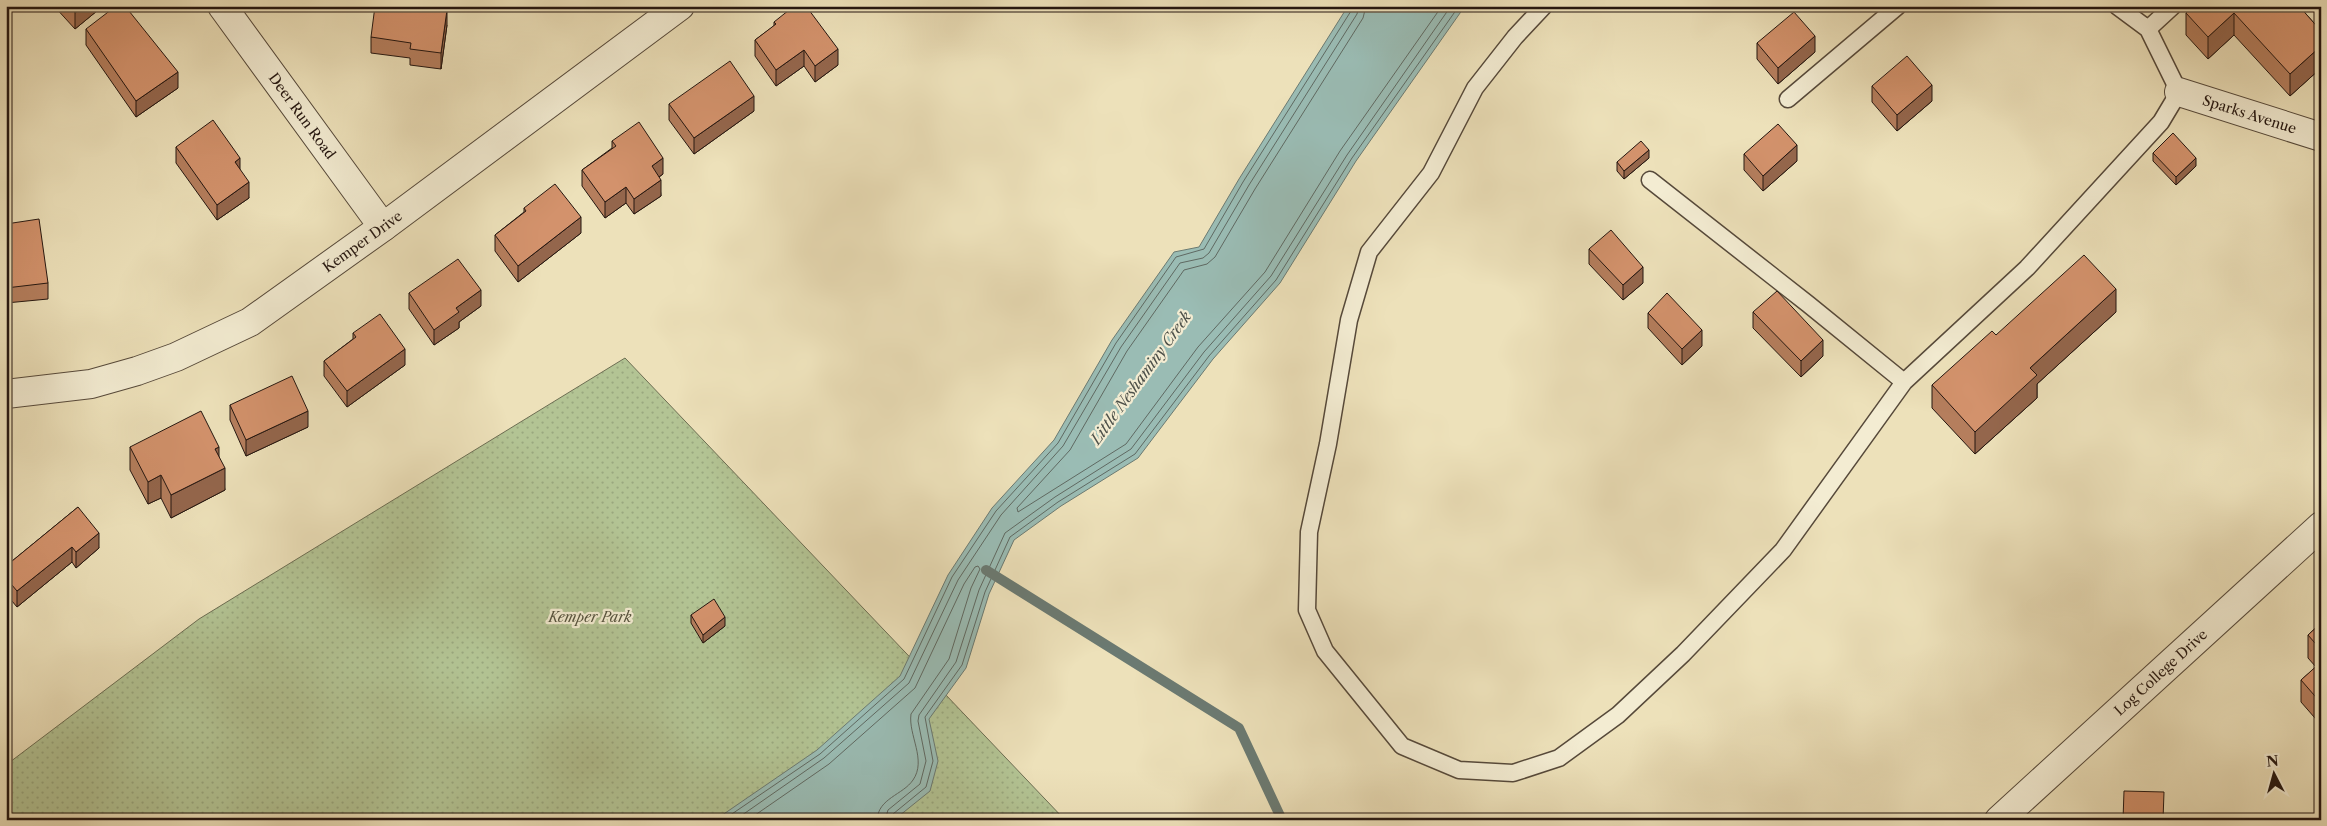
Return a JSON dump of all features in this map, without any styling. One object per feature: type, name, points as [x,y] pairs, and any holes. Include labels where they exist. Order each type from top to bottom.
[{"type":"street","name":"Deer Run Road","points":[[222,6],[383,227]]},
{"type":"street","name":"Kemper Drive","points":[[6,394],[91,384],[137,371],[213,341],[250,322],[383,227],[680,6]]},
{"type":"street","name":"Sparks Avenue","points":[[2179,92],[2321,137]]},
{"type":"street","name":"Log College Drive","points":[[1999,820],[2321,526]]},
{"type":"lane","points":[[1544,6],[1515,37],[1475,88],[1431,173],[1369,252],[1349,320],[1328,444],[1309,532],[1307,610],[1325,652],[1402,746],[1459,770],[1513,773],[1558,758],[1618,715],[1683,654],[1783,550],[1904,382],[2027,268],[2161,122],[2179,92],[2148,29],[2117,6]]},
{"type":"lane","points":[[1788,99],[1898,6]]},
{"type":"lane","points":[[2148,29],[2173,6]]},
{"type":"lane","points":[[1650,180],[1904,382]]},
{"type":"green space","name":"Kemper Park","points":[[625,358],[1065,820],[6,820],[6,765],[199,619]]},
{"type":"water","name":"Little Neshaminy Creek","points":[[1348,6],[1465,6],[1356,161],[1280,283],[1213,359],[1138,458],[1061,506],[1014,540],[989,594],[966,668],[929,719],[938,761],[930,791],[894,820],[715,820],[817,750],[900,676],[948,575],[992,508],[1054,440],[1112,340],[1174,252],[1199,247],[1239,179]]},
{"type":"building","points":[[69,6],[83,6],[75,13]]},
{"type":"building","points":[[116,6],[125,6],[178,72],[136,101],[86,29]]},
{"type":"building","points":[[375,6],[424,6],[447,10],[441,53],[410,49],[411,43],[371,37]]},
{"type":"building","points":[[794,6],[806,6],[838,49],[815,66],[804,50],[776,70],[755,40],[776,24],[774,22]]},
{"type":"building","points":[[2193,6],[2299,6],[2321,31],[2321,46],[2290,74],[2234,13],[2208,37],[2186,13]]},
{"type":"building","points":[[1794,12],[1815,36],[1778,68],[1757,43]]},
{"type":"building","points":[[1907,56],[1932,85],[1897,115],[1872,86]]},
{"type":"building","points":[[730,61],[754,96],[694,138],[669,104]]},
{"type":"building","points":[[213,120],[240,158],[235,162],[249,182],[217,205],[176,147]]},
{"type":"building","points":[[639,122],[663,158],[652,166],[661,180],[634,199],[626,187],[605,202],[582,170],[616,146],[612,141]]},
{"type":"building","points":[[1778,124],[1797,145],[1763,176],[1744,154]]},
{"type":"building","points":[[2173,133],[2196,158],[2176,177],[2153,153]]},
{"type":"building","points":[[1641,141],[1649,150],[1624,171],[1617,162]]},
{"type":"building","points":[[555,184],[581,217],[518,266],[495,235],[526,211],[524,208]]},
{"type":"building","points":[[39,219],[48,283],[6,288],[6,224]]},
{"type":"building","points":[[1611,230],[1643,267],[1623,285],[1589,249]]},
{"type":"building","points":[[2084,255],[2116,289],[2030,368],[2037,375],[1975,432],[1932,385],[1992,331],[1996,335]]},
{"type":"building","points":[[458,259],[481,290],[456,308],[459,312],[434,330],[409,293]]},
{"type":"building","points":[[1777,291],[1823,340],[1801,361],[1753,312]]},
{"type":"building","points":[[1667,293],[1702,330],[1682,349],[1648,313]]},
{"type":"building","points":[[380,314],[405,349],[347,391],[324,361],[356,337],[353,333]]},
{"type":"building","points":[[292,376],[308,411],[246,440],[230,405]]},
{"type":"building","points":[[201,411],[219,447],[215,449],[225,468],[171,495],[161,475],[148,482],[130,447]]},
{"type":"building","points":[[78,507],[99,533],[76,552],[72,547],[17,591],[6,578],[6,566]]},
{"type":"building","points":[[714,599],[725,617],[703,635],[691,615]]},
{"type":"building","points":[[2321,623],[2321,650],[2308,635]]},
{"type":"building","points":[[2321,662],[2321,703],[2301,680]]},
{"type":"building","points":[[2124,791],[2164,792],[2163,820],[2123,820]]},
{"type":"waterway","points":[[986,570],[1239,728],[1282,820]]}]
